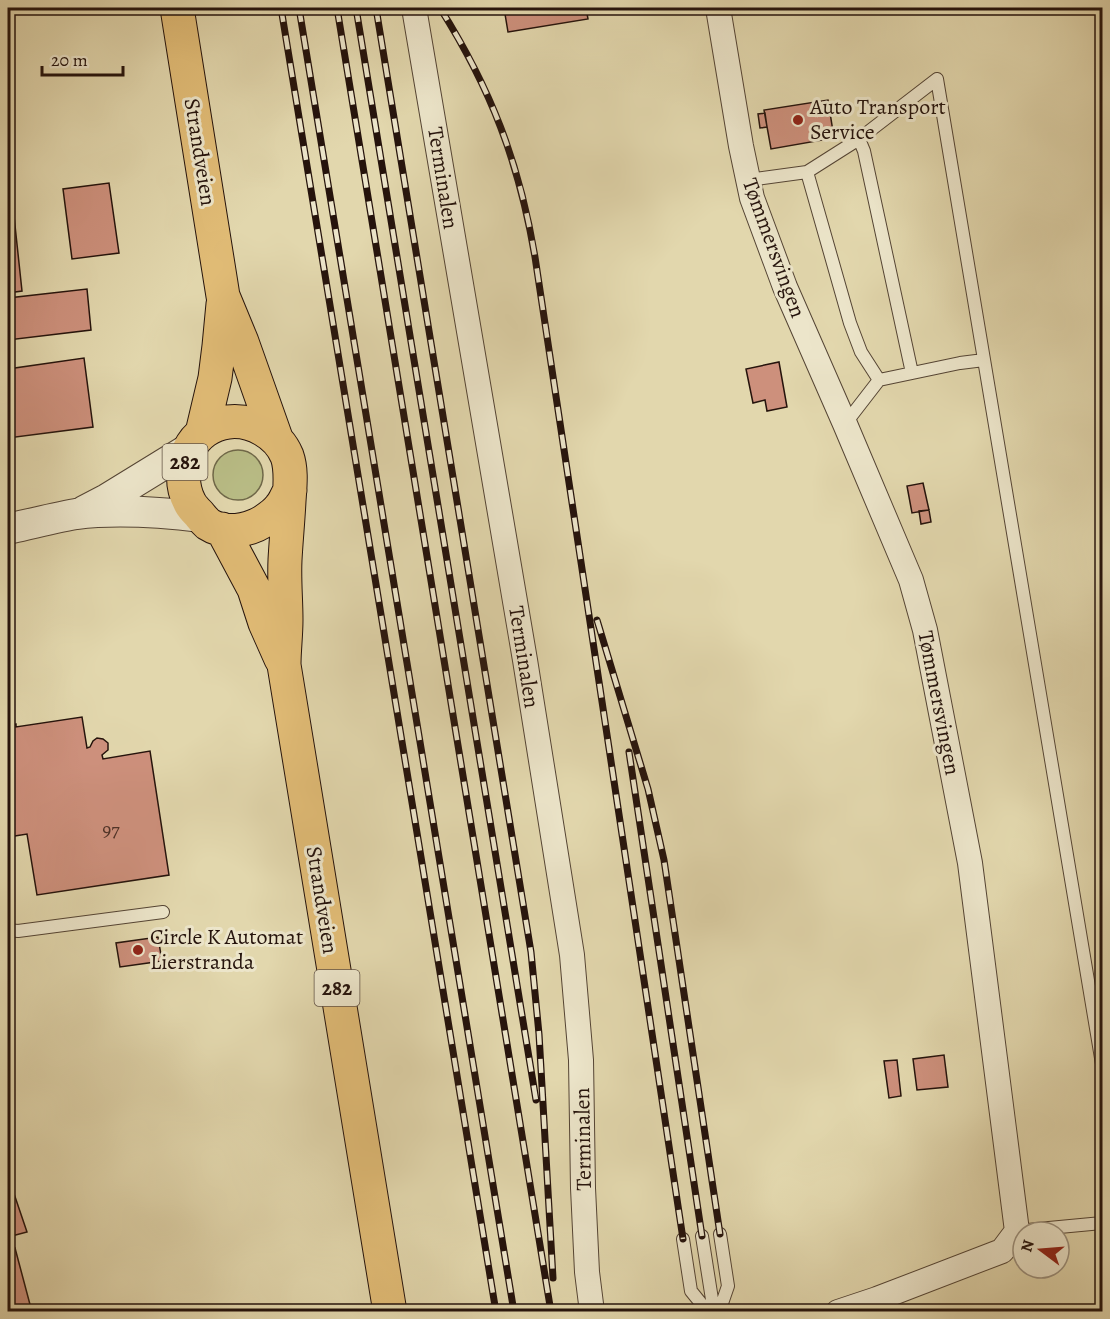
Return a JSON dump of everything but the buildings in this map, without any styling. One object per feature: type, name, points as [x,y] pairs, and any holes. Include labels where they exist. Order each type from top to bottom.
[{"type":"main road","name":"Strandveien","points":[[177,8],[223,296],[276,438]]},
{"type":"main road","name":"Strandveien","points":[[196,441],[215,378],[223,296]]},
{"type":"main road","name":"282","points":[[212,524],[190,503],[183,471],[186,457],[196,441],[214,425],[228,422],[252,424],[276,438],[287,455],[291,473],[290,490]]},
{"type":"main road","name":"Strandveien","points":[[290,490],[285,563],[284,665],[390,1311]]},
{"type":"main road","points":[[212,524],[239,531],[256,526],[281,507],[290,490]]},
{"type":"main road","name":"Strandveien","points":[[212,524],[254,589],[265,623],[284,665]]},
{"type":"street","name":"Terminalen","points":[[414,8],[523,648],[572,955],[581,1060],[583,1188],[587,1272],[592,1311]]},
{"type":"street","name":"Tømmersvingen","points":[[718,8],[752,198],[795,313],[911,580],[925,630],[970,863],[1016,1220]]},
{"type":"street","points":[[74,514],[107,499],[196,441]]},
{"type":"street","points":[[8,529],[74,514],[132,511],[212,524]]},
{"type":"street","points":[[838,1311],[877,1299],[1002,1251],[1011,1239]]},
{"type":"lane","points":[[748,180],[807,172],[859,139],[937,79],[1102,1064]]},
{"type":"lane","points":[[859,139],[864,151],[912,373]]},
{"type":"lane","points":[[807,172],[850,323],[861,352],[879,380]]},
{"type":"lane","points":[[845,424],[879,380],[984,360]]},
{"type":"lane","points":[[8,930],[18,931],[163,912]]},
{"type":"lane","points":[[1071,1226],[1102,1223]]},
{"type":"lane","points":[[716,1311],[728,1286],[720,1234]]},
{"type":"lane","points":[[702,1236],[716,1311]]},
{"type":"lane","points":[[683,1239],[691,1291],[708,1311]]},
{"type":"green space","points":[[233,450],[243,450],[256,457],[263,470],[263,480],[256,493],[243,500],[233,500],[224,496],[217,489],[213,480],[213,470],[217,461],[224,454]]},
{"type":"railway","points":[[281,8],[496,1312]]},
{"type":"railway","points":[[299,8],[514,1312]]},
{"type":"railway","points":[[337,8],[551,1312]]},
{"type":"railway","points":[[356,8],[536,1100]]},
{"type":"railway","points":[[376,8],[531,952],[539,1034],[553,1278]]},
{"type":"railway","points":[[440,8],[474,68],[501,127],[521,189],[535,257],[683,1239]]},
{"type":"railway","points":[[597,620],[648,789],[664,860],[720,1234]]},
{"type":"railway","points":[[629,752],[702,1236]]},
{"type":"place","name":"Auto Transport Service","points":[[798,120]]},
{"type":"place","name":"Circle K Automat Lierstranda","points":[[138,950]]}]
